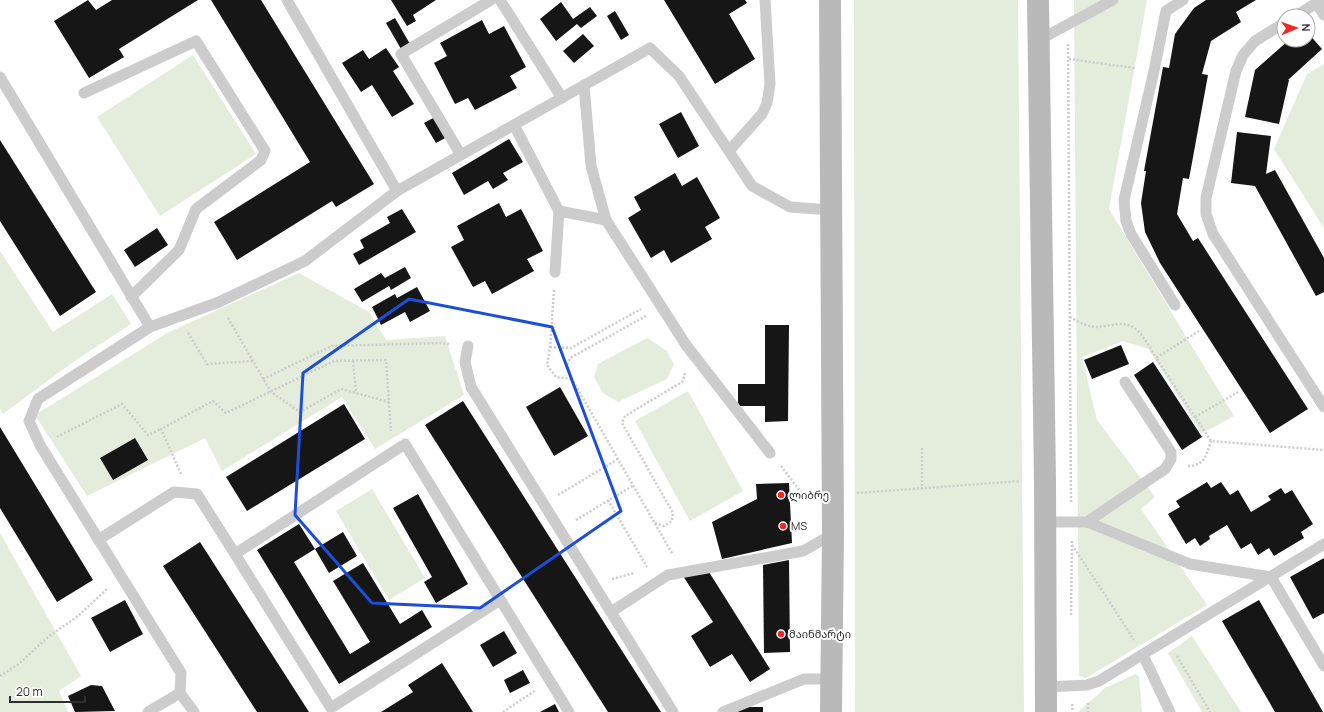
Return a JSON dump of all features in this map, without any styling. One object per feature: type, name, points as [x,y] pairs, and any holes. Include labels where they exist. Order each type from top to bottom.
[{"type":"main road","points":[[830,0],[833,534],[832,712]]},
{"type":"main road","points":[[1038,0],[1046,712]]},
{"type":"lane","points":[[287,0],[397,191]]},
{"type":"lane","points":[[461,155],[401,54],[491,0]]},
{"type":"lane","points":[[500,0],[562,98]]},
{"type":"lane","points":[[729,151],[762,114],[767,103],[770,84],[765,0]]},
{"type":"lane","points":[[1039,40],[1112,0]]},
{"type":"lane","points":[[1175,305],[1126,222],[1124,200],[1154,71],[1166,11],[1183,0]]},
{"type":"lane","points":[[1309,8],[1319,2],[1324,14]]},
{"type":"lane","points":[[1276,28],[1255,41],[1243,55],[1236,71],[1206,198],[1206,214],[1214,234],[1324,407]]},
{"type":"lane","points":[[84,93],[196,41],[265,151],[262,160],[196,209],[179,250],[131,297]]},
{"type":"lane","points":[[194,712],[180,693],[181,673],[40,445],[29,421],[38,399],[150,327],[219,302],[305,261],[397,191],[650,48],[679,76],[752,186],[790,206],[831,210]]},
{"type":"lane","points":[[0,77],[150,327]]},
{"type":"lane","points":[[584,85],[591,166],[606,220],[686,345],[770,453]]},
{"type":"lane","points":[[514,125],[559,211],[555,272]]},
{"type":"lane","points":[[559,211],[606,220]]},
{"type":"lane","points":[[468,346],[465,362],[471,387],[673,712]]},
{"type":"lane","points":[[1087,522],[1165,469],[1171,459],[1171,452],[1126,382]]},
{"type":"lane","points":[[236,554],[405,444],[569,712]]},
{"type":"lane","points":[[98,540],[174,492],[196,494],[236,554],[331,708],[500,600]]},
{"type":"lane","points":[[1045,522],[1087,522],[1190,564],[1271,577]]},
{"type":"lane","points":[[611,612],[668,575],[803,551],[833,534]]},
{"type":"lane","points":[[1046,687],[1072,686],[1099,681],[1324,544]]},
{"type":"lane","points":[[1271,577],[1324,666]]},
{"type":"lane","points":[[1143,655],[1170,712]]},
{"type":"lane","points":[[723,712],[804,680],[832,679]]},
{"type":"lane","points":[[148,712],[180,693]]},
{"type":"path","points":[[1068,24],[1072,616]]},
{"type":"path","points":[[1069,59],[1154,71]]},
{"type":"path","points":[[555,272],[550,348],[547,365],[556,377],[572,379]]},
{"type":"path","points":[[550,348],[571,348],[657,300]]},
{"type":"path","points":[[219,302],[271,392],[300,412],[341,389],[389,402]]},
{"type":"path","points":[[647,315],[570,358],[567,366],[572,379],[673,555],[667,559]]},
{"type":"path","points":[[1070,317],[1090,326],[1124,324],[1133,327],[1143,338],[1211,441]]},
{"type":"path","points":[[186,330],[207,364],[253,361]]},
{"type":"path","points":[[1156,358],[1200,331]]},
{"type":"path","points":[[263,379],[332,346],[441,343],[468,346]]},
{"type":"path","points":[[353,360],[356,393]]},
{"type":"path","points":[[40,445],[122,404],[148,435],[213,400],[226,413],[334,361],[386,360],[393,453]]},
{"type":"path","points":[[655,523],[664,526],[672,521],[673,513],[622,424],[625,416],[682,382],[685,375],[681,368]]},
{"type":"path","points":[[1195,417],[1240,391]]},
{"type":"path","points":[[161,429],[189,493]]},
{"type":"path","points":[[1171,459],[1189,466],[1198,465],[1204,460],[1211,441]]},
{"type":"path","points":[[1211,441],[1324,450]]},
{"type":"path","points":[[922,448],[922,489]]},
{"type":"path","points":[[770,453],[803,495]]},
{"type":"path","points":[[557,496],[618,459]]},
{"type":"path","points":[[854,493],[1022,481]]},
{"type":"path","points":[[573,522],[634,486]]},
{"type":"path","points":[[608,500],[649,570],[642,571]]},
{"type":"path","points":[[1072,545],[1143,655]]},
{"type":"path","points":[[594,583],[636,573]]},
{"type":"path","points":[[0,676],[20,663],[48,637],[78,616],[121,577]]},
{"type":"path","points":[[1168,640],[1210,712]]},
{"type":"path","points":[[503,712],[550,681]]},
{"type":"path","points":[[1072,686],[1072,712]]},
{"type":"highlighted area","points":[[409,299],[552,327],[621,511],[480,608],[372,603],[295,515],[303,373]]},
{"type":"green space","points":[[854,0],[1018,0],[1024,712],[855,712]]},
{"type":"green space","points":[[1074,0],[1147,0],[1109,209],[1234,416],[1201,434],[1149,349],[1123,341],[1082,357],[1097,420],[1155,497],[1141,509],[1207,605],[1086,678],[1079,676]]},
{"type":"green space","points":[[193,55],[256,154],[160,216],[97,117]]},
{"type":"green space","points":[[1324,64],[1324,228],[1274,149],[1307,74]]},
{"type":"green space","points":[[0,251],[53,332],[112,294],[131,324],[73,362],[3,414],[0,409]]},
{"type":"green space","points":[[299,273],[369,312],[386,340],[445,336],[464,395],[375,449],[342,397],[222,471],[205,438],[87,496],[35,415],[169,332]]},
{"type":"green space","points":[[647,338],[667,351],[674,364],[667,379],[618,402],[603,393],[594,377],[598,364]]},
{"type":"green space","points":[[688,391],[743,491],[690,521],[635,421]]},
{"type":"green space","points":[[372,489],[425,578],[389,600],[336,511]]},
{"type":"green space","points":[[0,533],[81,676],[59,691],[68,712],[0,712]]},
{"type":"green space","points":[[1192,636],[1241,712],[1202,712],[1168,653]]},
{"type":"green space","points":[[1136,674],[1139,677],[1142,712],[1078,712],[1105,688]]},
{"type":"building","points":[[88,0],[96,10],[112,0],[198,0],[119,49],[124,57],[89,78],[54,21]]},
{"type":"building","points":[[211,0],[261,0],[374,184],[336,207],[332,201],[237,260],[214,222],[310,162]]},
{"type":"building","points":[[391,0],[436,0],[413,15],[416,21],[407,26]]},
{"type":"building","points":[[664,0],[745,0],[747,3],[729,14],[755,59],[715,84]]},
{"type":"building","points":[[1206,0],[1256,0],[1236,12],[1241,22],[1211,41],[1202,74],[1208,75],[1189,179],[1183,178],[1177,214],[1193,241],[1198,238],[1308,409],[1270,433],[1160,263],[1145,232],[1141,203],[1146,171],[1144,171],[1163,67],[1169,68],[1175,34],[1194,8]]},
{"type":"building","points":[[561,2],[573,19],[590,7],[597,16],[581,28],[577,24],[556,41],[540,19]]},
{"type":"building","points":[[615,11],[629,35],[621,40],[607,16]]},
{"type":"building","points":[[395,18],[410,44],[401,49],[386,23]]},
{"type":"building","points":[[482,20],[489,34],[504,26],[526,67],[510,76],[517,88],[475,110],[468,98],[455,104],[434,63],[447,56],[440,43]]},
{"type":"building","points":[[583,34],[594,46],[574,63],[563,51]]},
{"type":"building","points":[[1316,42],[1322,49],[1288,80],[1279,124],[1245,117],[1255,70],[1280,48],[1316,48]]},
{"type":"building","points":[[386,48],[399,67],[393,71],[414,104],[392,117],[372,85],[361,92],[342,63],[363,50],[369,59]]},
{"type":"building","points":[[681,112],[699,146],[678,158],[659,124]]},
{"type":"building","points":[[435,117],[447,137],[436,143],[424,123]]},
{"type":"building","points":[[1237,132],[1271,136],[1266,174],[1275,170],[1324,258],[1324,292],[1316,296],[1255,186],[1231,183]]},
{"type":"building","points":[[509,139],[523,162],[503,173],[508,180],[493,189],[488,181],[464,195],[452,173]]},
{"type":"building","points":[[0,140],[96,292],[60,316],[0,221]]},
{"type":"building","points":[[675,173],[682,186],[697,177],[720,218],[705,227],[712,239],[671,263],[664,250],[651,258],[628,218],[641,210],[634,197]]},
{"type":"building","points":[[499,203],[506,217],[521,209],[543,251],[527,259],[534,271],[492,294],[485,281],[473,287],[451,247],[464,240],[457,226]]},
{"type":"building","points":[[402,209],[416,232],[359,265],[353,254],[364,248],[360,240],[390,223],[387,217]]},
{"type":"building","points":[[157,228],[168,245],[135,267],[124,250]]},
{"type":"building","points":[[405,267],[411,278],[391,290],[389,286],[362,302],[354,289],[381,273],[385,278]]},
{"type":"building","points":[[417,287],[430,311],[410,322],[405,312],[381,325],[372,307],[395,294],[397,298]]},
{"type":"building","points":[[765,325],[789,325],[788,421],[765,422],[765,406],[738,406],[738,384],[765,384]]},
{"type":"building","points":[[1121,345],[1129,364],[1092,379],[1084,360]]},
{"type":"building","points":[[1153,362],[1202,437],[1182,450],[1134,375]]},
{"type":"building","points":[[560,387],[588,436],[554,456],[526,407]]},
{"type":"building","points":[[463,401],[661,712],[608,712],[425,425]]},
{"type":"building","points":[[344,404],[365,439],[247,511],[226,477]]},
{"type":"building","points":[[0,427],[93,580],[57,602],[0,508]]},
{"type":"building","points":[[135,438],[148,460],[113,480],[100,458]]},
{"type":"building","points":[[1207,482],[1211,488],[1221,482],[1230,495],[1238,490],[1251,512],[1271,500],[1268,496],[1281,488],[1285,494],[1292,490],[1313,524],[1301,532],[1304,538],[1274,556],[1269,548],[1258,555],[1251,543],[1241,549],[1227,525],[1209,536],[1210,539],[1200,546],[1195,538],[1186,544],[1168,514],[1180,507],[1176,501]]},
{"type":"building","points":[[789,483],[792,543],[722,559],[712,522],[757,499],[756,484]]},
{"type":"building","points":[[418,494],[468,584],[436,603],[424,582],[432,577],[393,508]]},
{"type":"building","points":[[299,524],[315,549],[294,562],[350,654],[370,642],[333,581],[363,563],[400,624],[422,610],[432,627],[339,684],[257,550]]},
{"type":"building","points":[[343,532],[357,556],[329,573],[315,549]]},
{"type":"building","points":[[200,542],[309,712],[257,712],[163,566]]},
{"type":"building","points":[[1324,558],[1324,613],[1313,619],[1290,577]]},
{"type":"building","points":[[789,560],[790,652],[764,653],[763,565]]},
{"type":"building","points":[[709,572],[770,669],[750,682],[732,654],[710,667],[691,636],[713,622],[683,576]]},
{"type":"building","points":[[125,600],[143,634],[110,652],[91,618]]},
{"type":"building","points":[[1259,600],[1323,712],[1275,712],[1222,621]]},
{"type":"building","points":[[504,631],[517,653],[493,667],[480,645]]},
{"type":"building","points":[[442,663],[473,712],[381,712],[413,692],[408,685]]},
{"type":"building","points":[[523,670],[530,683],[510,693],[504,680]]},
{"type":"building","points":[[91,685],[102,686],[115,711],[75,712],[68,696]]},
{"type":"building","points":[[555,704],[559,712],[540,712]]},
{"type":"building","points":[[738,707],[763,707],[763,712],[738,712]]},
{"type":"place","name":"ლიბრე","points":[[781,495]]},
{"type":"place","name":"MS","points":[[783,526]]},
{"type":"place","name":"მაინმარტი","points":[[781,634]]}]
